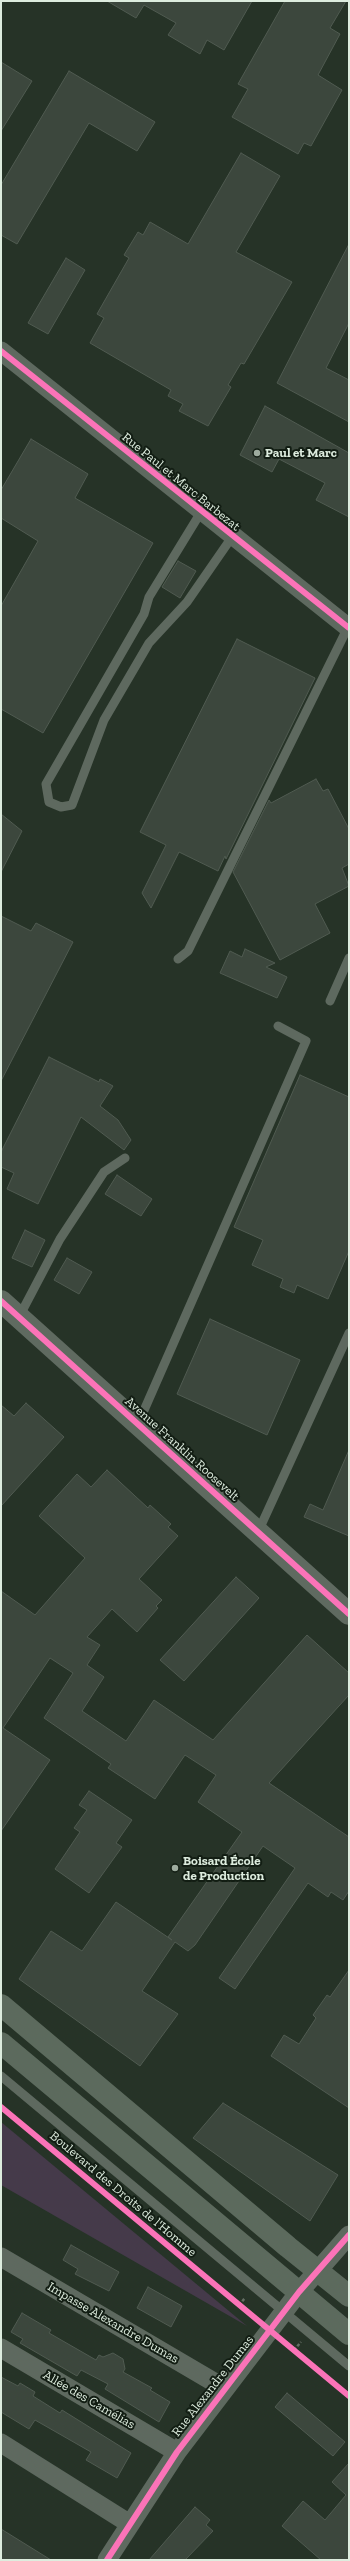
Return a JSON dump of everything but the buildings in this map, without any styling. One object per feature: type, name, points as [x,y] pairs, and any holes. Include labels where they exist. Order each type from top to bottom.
[{"type":"main road","points":[[1,2005],[349,2296]]},
{"type":"main road","points":[[1,2042],[349,2334]]},
{"type":"street","name":"Rue Paul et Marc Barbezat","points":[[1,350],[232,537],[348,628]]},
{"type":"street","name":"Avenue Franklin Roosevelt","points":[[1,1301],[349,1614]]},
{"type":"street","name":"Rue Alexandre Dumas","points":[[107,2560],[177,2452],[224,2388],[299,2292],[349,2235]]},
{"type":"street","name":"Impasse Alexandre Dumas","points":[[1,2258],[224,2388]]},
{"type":"street","name":"Allée des Camélias","points":[[1,2348],[177,2452]]},
{"type":"street","points":[[1,2443],[130,2524]]},
{"type":"lane","points":[[201,512],[148,597],[144,614],[46,784],[49,802],[61,807],[72,805],[104,720],[148,643],[187,602],[232,537]]},
{"type":"lane","points":[[178,959],[188,951],[348,628]]},
{"type":"lane","points":[[330,1001],[349,958]]},
{"type":"lane","points":[[138,1424],[306,1041],[278,1026]]},
{"type":"lane","points":[[19,1317],[60,1239],[104,1172],[125,1158]]},
{"type":"lane","points":[[258,1532],[349,1333]]},
{"type":"lane","name":"Boulevard des Droits de l'Homme","points":[[1,2076],[349,2366]]},
{"type":"path","points":[[232,2299],[245,2310]]},
{"type":"path","points":[[270,2330],[298,2354]]},
{"type":"shaded area","points":[[1,2122],[247,2326],[1,2185]]},
{"type":"cycle path","points":[[1,351],[349,628]]},
{"type":"cycle path","points":[[1,1301],[349,1614]]},
{"type":"cycle path","points":[[1,2107],[349,2396]]},
{"type":"cycle path","points":[[107,2560],[177,2452],[299,2292],[349,2235]]},
{"type":"place","name":"Paul et Marc","points":[[257,453]]},
{"type":"place","name":"Boisard École de Production","points":[[175,1868]]}]
